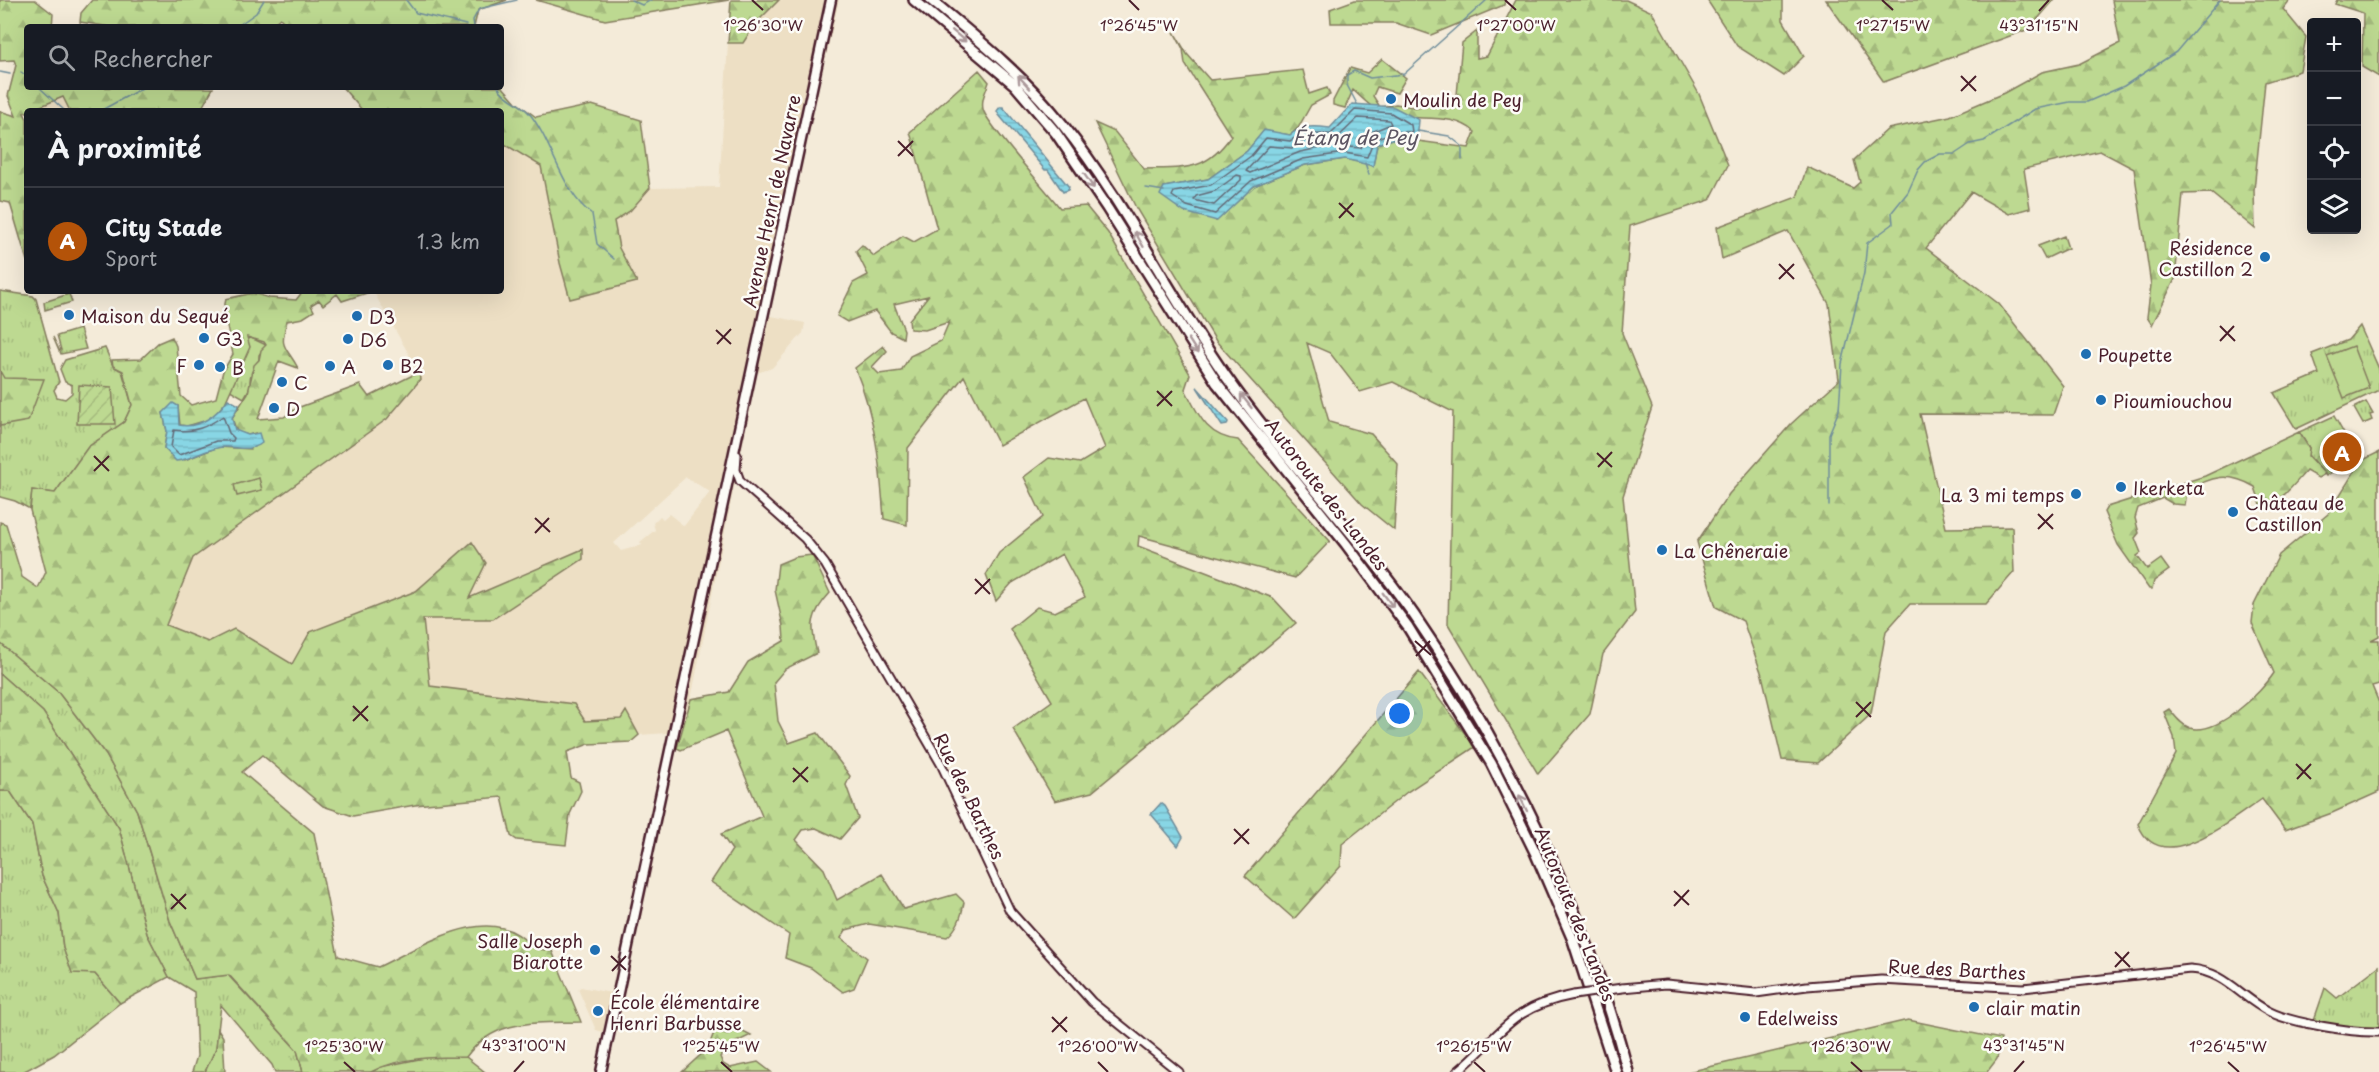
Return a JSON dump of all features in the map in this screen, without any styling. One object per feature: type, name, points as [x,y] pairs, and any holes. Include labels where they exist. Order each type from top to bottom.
[{"type":"highway","name":"Autoroute des Landes","points":[[914,0],[1014,85],[1056,133],[1107,208],[1217,383],[1347,544],[1408,627],[1491,763],[1535,852],[1584,972],[1616,1072]]},
{"type":"highway","name":"Autoroute des Landes","points":[[931,0],[1022,78],[1064,125],[1117,201],[1168,288],[1226,377],[1414,616],[1464,696],[1519,795],[1561,882],[1596,968],[1628,1072]]},
{"type":"main road","name":"Avenue Henri de Navarre","points":[[602,1072],[831,0]]},
{"type":"street","points":[[728,480],[740,481],[735,470],[738,430]]},
{"type":"street","name":"Rue des Barthes","points":[[740,481],[805,539],[825,564],[941,764],[996,886],[1016,918],[1092,1002],[1179,1072]]},
{"type":"street","name":"Rue des Barthes","points":[[1457,1072],[1521,1012],[1550,1000],[1574,995],[1666,984],[1756,993],[1881,980],[2024,988],[2190,969],[2209,972],[2227,980],[2262,1008],[2279,1016],[2379,1032]]},
{"type":"shaded area","points":[[779,0],[839,0],[767,315],[805,323],[803,333],[772,368],[757,373],[691,699],[681,732],[639,735],[626,712],[622,719],[584,721],[573,704],[430,686],[422,619],[493,619],[583,559],[583,549],[468,598],[472,542],[416,591],[310,632],[293,665],[234,629],[208,642],[166,625],[193,558],[387,419],[420,380],[419,372],[375,294],[504,294],[504,144],[541,166],[560,263],[570,299],[636,282],[619,248],[614,221],[630,211],[650,188],[719,187],[728,43],[743,43],[756,23]],"holes":[[[686,477],[710,492],[684,526],[669,514],[663,519],[660,516],[653,523],[655,530],[640,542],[642,545],[621,551],[614,543]]]},
{"type":"shaded area","points":[[63,97],[68,108],[36,108]]},
{"type":"shaded area","name":"École élémentaire Henri Barbusse","points":[[581,987],[611,993],[603,1032],[596,1030],[578,989]]},
{"type":"green space","points":[[0,0],[35,0],[53,14],[52,24],[24,24],[24,90],[212,90],[202,108],[68,108],[63,97],[36,108],[24,108],[24,251],[10,203],[0,201],[0,111],[16,116],[8,96],[16,65],[14,60],[0,61]]},
{"type":"green space","points":[[92,0],[507,0],[478,10],[475,24],[286,24],[280,18],[273,24],[92,24],[80,22],[81,13]]},
{"type":"green space","points":[[536,0],[729,0],[605,20]]},
{"type":"green space","points":[[731,0],[779,0],[756,23],[743,43],[728,43]]},
{"type":"green space","points":[[1355,0],[1505,0],[1504,5],[1431,35],[1396,23],[1331,23],[1330,9]]},
{"type":"green space","points":[[1516,0],[1626,0],[1652,12],[1699,94],[1728,165],[1710,200],[1630,226],[1622,333],[1652,407],[1623,496],[1635,612],[1603,654],[1590,714],[1538,774],[1448,624],[1453,412],[1393,382],[1360,392],[1330,353],[1307,343],[1329,422],[1371,434],[1398,464],[1394,530],[1362,504],[1216,341],[1136,208],[1095,123],[1115,132],[1144,169],[1194,166],[1213,156],[1222,148],[1231,136],[1185,64],[1183,49],[1174,32],[1187,54],[1210,80],[1303,70],[1309,94],[1327,88],[1330,95],[1311,105],[1298,128],[1290,135],[1264,131],[1247,151],[1208,179],[1165,187],[1216,221],[1254,186],[1305,165],[1345,159],[1373,165],[1377,144],[1396,138],[1469,148],[1475,132],[1454,121],[1391,115],[1372,107],[1353,90],[1345,108],[1333,105],[1333,101],[1350,68],[1367,73],[1382,59],[1406,78],[1397,93],[1377,87],[1373,96],[1380,107],[1396,104],[1418,108],[1432,104],[1456,105],[1462,43],[1477,31],[1477,58],[1487,56]]},
{"type":"green space","points":[[1707,0],[1783,0],[1783,20],[1804,56],[1784,76],[1737,46]]},
{"type":"green space","points":[[1826,0],[2054,0],[2029,29],[1884,82]]},
{"type":"green space","points":[[2112,0],[2290,0],[2283,9],[2306,37],[2300,71],[2265,82],[2254,190],[2255,229],[2211,193],[2183,194],[2175,279],[2152,325],[2147,317],[2151,285],[2134,169],[2100,151],[2024,169],[2030,208],[2009,214],[1971,192],[1926,248],[1999,304],[2063,386],[2053,415],[1920,414],[1946,528],[2012,527],[2014,572],[1986,604],[1910,604],[1886,631],[1871,714],[1818,763],[1782,760],[1762,675],[1743,621],[1716,607],[1697,542],[1729,494],[1791,424],[1839,380],[1829,304],[1788,231],[1722,259],[1717,227],[1797,197],[1807,167],[1853,188],[1860,182],[1854,160],[1888,129],[1950,116],[2004,93],[2042,72],[2079,64],[2120,43]]},
{"type":"green space","points":[[2337,0],[2379,0],[2379,77],[2362,67],[2363,13],[2335,4]]},
{"type":"green space","points":[[979,70],[989,82],[983,98],[983,109],[1005,141],[1060,208],[1086,206],[1108,233],[1190,374],[1185,389],[1204,423],[1218,434],[1238,440],[1330,541],[1295,578],[1139,536],[1138,546],[1273,598],[1296,623],[1092,792],[1055,801],[1013,729],[1052,701],[1010,629],[1037,607],[1055,612],[1085,597],[1062,554],[1012,583],[996,601],[986,575],[999,553],[1043,517],[1024,477],[1049,458],[1080,463],[1105,448],[1084,398],[999,445],[964,376],[908,448],[907,525],[884,519],[876,442],[868,405],[855,368],[883,346],[887,351],[872,367],[879,374],[901,371],[910,356],[941,341],[949,322],[925,330],[910,329],[909,320],[928,296],[894,304],[904,330],[903,338],[891,332],[875,311],[847,322],[837,316],[853,283],[868,275],[856,251],[862,245],[874,256],[903,236],[914,242],[937,229],[910,132]]},
{"type":"green space","points":[[504,88],[516,102],[536,117],[592,105],[641,120],[650,188],[630,211],[614,221],[619,248],[637,282],[570,299],[560,263],[541,166],[504,144],[504,108],[360,108],[345,90]]},
{"type":"green space","points":[[2064,236],[2068,248],[2045,259],[2038,246]]},
{"type":"green space","points":[[0,291],[33,296],[36,299],[59,382],[54,390],[57,397],[65,399],[72,393],[72,385],[65,382],[60,369],[65,360],[105,348],[113,366],[122,371],[132,405],[124,422],[88,447],[55,493],[32,490],[30,509],[15,501],[0,497]]},
{"type":"green space","points":[[69,294],[72,302],[45,310],[44,302]]},
{"type":"green space","points":[[248,294],[296,300],[301,294],[337,294],[323,305],[319,300],[311,305],[314,311],[303,318],[287,321],[284,342],[298,368],[279,361],[258,419],[284,417],[297,408],[360,385],[369,397],[419,372],[420,380],[387,419],[193,558],[166,625],[208,642],[234,629],[292,664],[310,632],[416,591],[472,542],[486,563],[469,598],[583,549],[583,559],[493,619],[423,619],[430,686],[574,704],[585,721],[621,719],[626,711],[639,735],[631,742],[589,744],[567,752],[571,778],[579,782],[581,791],[570,814],[566,845],[517,840],[511,836],[502,797],[415,805],[353,816],[323,806],[262,755],[242,772],[314,833],[338,956],[378,967],[415,948],[457,931],[478,927],[498,927],[516,934],[533,948],[552,951],[581,1022],[532,1023],[503,1029],[477,1044],[466,1057],[405,1061],[371,1072],[303,1072],[297,1050],[229,975],[195,979],[170,921],[137,811],[106,755],[58,692],[0,643],[0,522],[6,524],[22,577],[38,588],[46,572],[30,510],[32,490],[55,493],[88,447],[124,422],[132,405],[123,371],[113,366],[112,360],[141,359],[158,343],[172,337],[176,346],[181,396],[191,405],[216,398],[223,371],[233,354],[226,322],[221,323],[226,299]],"holes":[[[247,337],[264,342],[266,345],[254,365],[248,393],[232,418],[237,432],[248,435],[255,433],[251,449],[218,447],[185,460],[164,448],[167,431],[163,413],[178,406],[180,425],[187,426],[211,419],[225,403],[250,347]]]},
{"type":"green space","points":[[337,294],[364,294],[342,301]]},
{"type":"green space","points":[[2360,326],[2379,369],[2379,390],[2296,429],[2274,393],[2319,374],[2312,354],[2348,340]]},
{"type":"green space","points":[[80,329],[86,349],[61,354],[59,351],[61,350],[57,336]]},
{"type":"green space","points":[[247,336],[266,345],[253,369],[250,379],[251,386],[244,398],[230,390]]},
{"type":"green space","points":[[2353,346],[2369,388],[2344,398],[2327,356]]},
{"type":"green space","points":[[0,371],[4,378],[44,379],[28,421],[0,426]]},
{"type":"green space","points":[[79,385],[112,387],[115,424],[77,424]]},
{"type":"green space","points":[[2366,402],[2373,414],[2370,415],[2372,420],[2363,424],[2354,408]]},
{"type":"green space","points":[[2334,416],[2348,441],[2338,460],[2350,453],[2353,458],[2326,476],[2308,455],[2309,448],[2299,432]]},
{"type":"green space","points":[[2299,432],[2309,448],[2308,456],[2325,474],[2318,478],[2306,471],[2286,493],[2274,502],[2261,505],[2255,487],[2237,479],[2220,478],[2204,482],[2187,492],[2185,505],[2173,504],[2163,498],[2138,508],[2135,518],[2139,533],[2135,538],[2141,553],[2137,556],[2147,569],[2161,559],[2169,570],[2154,581],[2152,589],[2149,589],[2118,545],[2104,512],[2107,507],[2205,476]]},
{"type":"green space","points":[[2379,452],[2379,636],[2371,640],[2379,640],[2379,684],[2372,686],[2379,703],[2379,792],[2332,813],[2285,830],[2262,799],[2197,840],[2179,846],[2162,847],[2148,840],[2138,824],[2176,754],[2174,737],[2164,712],[2169,709],[2181,723],[2190,728],[2201,729],[2213,726],[2237,711],[2268,681],[2274,673],[2252,623],[2254,605],[2279,555],[2328,514],[2361,461]]},
{"type":"green space","points":[[259,478],[262,490],[237,496],[234,485]]},
{"type":"green space","points":[[812,555],[830,593],[815,614],[813,621],[817,653],[785,669],[774,682],[778,721],[789,743],[818,733],[850,776],[846,785],[858,818],[840,839],[816,828],[803,830],[796,840],[824,869],[837,900],[882,874],[904,909],[956,894],[964,902],[959,921],[947,937],[869,924],[846,930],[841,938],[867,958],[854,988],[843,992],[811,968],[785,958],[789,935],[711,882],[732,850],[721,834],[762,816],[726,731],[681,750],[677,748],[691,699],[729,692],[748,662],[784,641],[775,590],[778,564],[795,557]]},
{"type":"green space","points":[[0,643],[58,692],[106,755],[137,811],[170,921],[195,979],[228,975],[297,1050],[303,1072],[275,1072],[272,1065],[221,1005],[216,1048],[205,1072],[192,1072],[197,1056],[194,992],[169,977],[147,934],[119,828],[43,712],[0,674]]},
{"type":"green space","points":[[1419,672],[1475,747],[1407,792],[1342,844],[1341,866],[1294,919],[1245,876]]},
{"type":"green space","points":[[0,674],[43,712],[119,828],[147,934],[169,977],[120,1003],[95,974],[72,973],[63,948],[59,913],[42,876],[32,824],[10,791],[0,791]]},
{"type":"green space","points":[[0,791],[10,791],[32,824],[42,876],[59,913],[63,948],[95,974],[120,1003],[54,1055],[23,1072],[0,1072]]},
{"type":"green space","points":[[2379,966],[2379,1032],[2313,1023],[2325,988],[2337,998]]},
{"type":"green space","points":[[1908,1020],[2001,1039],[1997,1059],[1987,1072],[1688,1072]]},
{"type":"green space","points":[[218,1029],[223,1037],[225,1072],[205,1072],[216,1048]]},
{"type":"green space","points":[[739,1029],[751,1035],[730,1045],[720,1057],[723,1064],[730,1068],[758,1062],[771,1072],[682,1072],[708,1048],[715,1030],[727,1034]]},
{"type":"green space","points":[[429,1057],[466,1057],[485,1072],[371,1072],[380,1067]]},
{"type":"water","name":"Étang de Pey","points":[[1352,104],[1394,107],[1419,120],[1417,141],[1396,138],[1377,144],[1373,166],[1345,159],[1305,165],[1254,186],[1217,221],[1184,212],[1160,195],[1164,187],[1208,179],[1247,151],[1264,130],[1290,135],[1299,129],[1308,127],[1330,128]]},
{"type":"water","points":[[1003,107],[1069,187],[1068,190],[1063,192],[1048,170],[1045,170],[999,115],[997,111]]},
{"type":"water","points":[[1197,387],[1228,422],[1227,425],[1222,426]]},
{"type":"water","points":[[228,399],[239,405],[232,418],[235,430],[248,435],[259,433],[262,443],[251,448],[217,448],[176,461],[164,448],[167,431],[163,413],[173,403],[178,406],[179,425],[194,425],[213,415]]},
{"type":"water","points":[[1161,803],[1183,837],[1178,846],[1151,814]]},
{"type":"waterway","points":[[240,24],[256,13],[264,0]]},
{"type":"waterway","points":[[406,0],[416,13],[462,24]]},
{"type":"waterway","points":[[474,24],[473,20],[479,9],[517,0]]},
{"type":"waterway","points":[[631,0],[642,5],[651,0]]},
{"type":"waterway","points":[[1357,104],[1347,85],[1347,75],[1354,71],[1370,78],[1404,74],[1487,0]]},
{"type":"waterway","points":[[1829,506],[1829,434],[1839,410],[1842,364],[1864,273],[1867,243],[1893,224],[1892,212],[1908,192],[1918,170],[1925,162],[1940,154],[1955,154],[1970,144],[1984,141],[2035,109],[2070,102],[2087,102],[2124,86],[2176,52],[2220,0]]},
{"type":"waterway","points":[[0,72],[10,74]]},
{"type":"waterway","points":[[42,90],[62,108]]},
{"type":"waterway","points":[[106,108],[138,90]]},
{"type":"waterway","points":[[501,90],[529,113],[545,138],[573,194],[592,214],[597,244],[614,259]]},
{"type":"waterway","points":[[1418,131],[1449,136],[1462,146],[1462,160]]},
{"type":"waterway","points":[[1365,163],[1369,175]]},
{"type":"waterway","points":[[1146,188],[1164,191]]},
{"type":"place","name":"Moulin de Pey","points":[[1391,99]]},
{"type":"place","name":"Résidence Castillon 2","points":[[2265,257]]},
{"type":"place","name":"Maison du Sequé","points":[[69,315]]},
{"type":"place","name":"D3","points":[[357,316]]},
{"type":"place","name":"G3","points":[[204,338]]},
{"type":"place","name":"D6","points":[[348,339]]},
{"type":"place","name":"Poupette","points":[[2086,354]]},
{"type":"place","name":"F","points":[[199,365]]},
{"type":"place","name":"B2","points":[[388,365]]},
{"type":"place","name":"A","points":[[330,366]]},
{"type":"place","name":"B","points":[[220,367]]},
{"type":"place","name":"C","points":[[282,382]]},
{"type":"place","name":"Pioumiouchou","points":[[2101,400]]},
{"type":"place","name":"D","points":[[274,408]]},
{"type":"place","name":"City Stade","points":[[2342,452]]},
{"type":"place","name":"Ikerketa","points":[[2121,487]]},
{"type":"place","name":"La 3 mi temps","points":[[2076,494]]},
{"type":"place","name":"Château de Castillon","points":[[2233,512]]},
{"type":"place","name":"La Chêneraie","points":[[1662,550]]},
{"type":"place","name":"Salle Joseph Biarotte","points":[[595,950]]},
{"type":"place","name":"clair matin","points":[[1974,1007]]},
{"type":"place","name":"École élémentaire Henri Barbusse","points":[[598,1011]]},
{"type":"place","name":"Edelweiss","points":[[1745,1017]]}]
